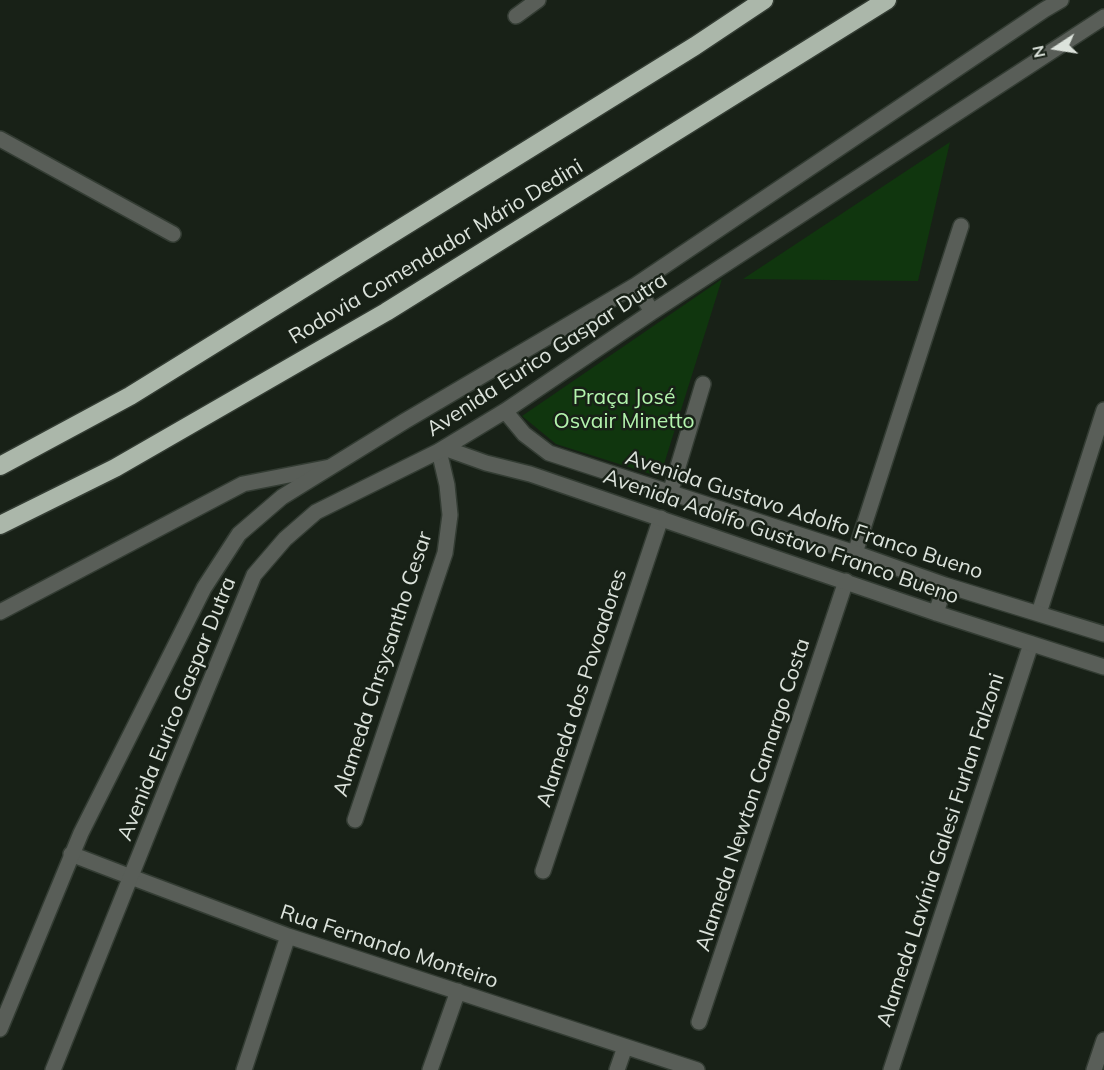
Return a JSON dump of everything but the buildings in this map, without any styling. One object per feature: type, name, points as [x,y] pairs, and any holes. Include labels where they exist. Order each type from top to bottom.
[{"type":"highway","name":"Rodovia Comendador Mário Dedini","points":[[0,466],[130,396],[685,53],[764,0]]},
{"type":"highway","name":"Rodovia Comendador Mário Dedini","points":[[0,525],[115,468],[386,312],[886,0]]},
{"type":"street","points":[[516,16],[538,0]]},
{"type":"street","name":"Avenida Eurico Gaspar Dutra","points":[[0,1029],[72,854],[204,588],[239,534],[282,497],[415,415],[636,285],[1061,0]]},
{"type":"street","name":"Avenida Eurico Gaspar Dutra","points":[[53,1070],[254,575],[285,539],[316,512],[441,449],[505,411],[652,312],[1104,17]]},
{"type":"street","points":[[0,139],[173,234]]},
{"type":"street","points":[[855,553],[961,226]]},
{"type":"street","points":[[636,285],[652,312]]},
{"type":"street","points":[[670,493],[703,384]]},
{"type":"street","points":[[1039,613],[1104,410]]},
{"type":"street","name":"Avenida Gustavo Adolfo Franco Bueno","points":[[505,411],[524,434],[549,453],[855,553],[945,585],[1104,634]]},
{"type":"street","name":"Avenida Adolfo Gustavo Franco Bueno","points":[[441,449],[530,474],[1104,668]]},
{"type":"street","name":"Alameda Chrsysantho Cesar","points":[[355,820],[446,553],[450,515],[441,449]]},
{"type":"street","points":[[0,612],[243,484],[331,467]]},
{"type":"street","name":"Alameda dos Povoadores","points":[[543,871],[661,519]]},
{"type":"street","name":"Alameda Newton Camargo Costa","points":[[699,1022],[846,581]]},
{"type":"street","points":[[936,613],[945,585]]},
{"type":"street","name":"Alameda Lavínia Galesi Furlan Falzoni","points":[[891,1070],[1031,644]]},
{"type":"street","name":"Rua Fernando Monteiro","points":[[72,854],[288,936],[697,1070]]},
{"type":"street","points":[[244,1070],[288,936]]},
{"type":"street","points":[[430,1070],[458,992]]},
{"type":"street","points":[[1094,1070],[1104,1040]]},
{"type":"street","points":[[617,1070],[625,1047]]},
{"type":"green space","points":[[950,142],[918,281],[743,279]]},
{"type":"green space","name":"Praça José Osvair Minetto","points":[[722,279],[660,477],[556,444],[522,416]]}]
